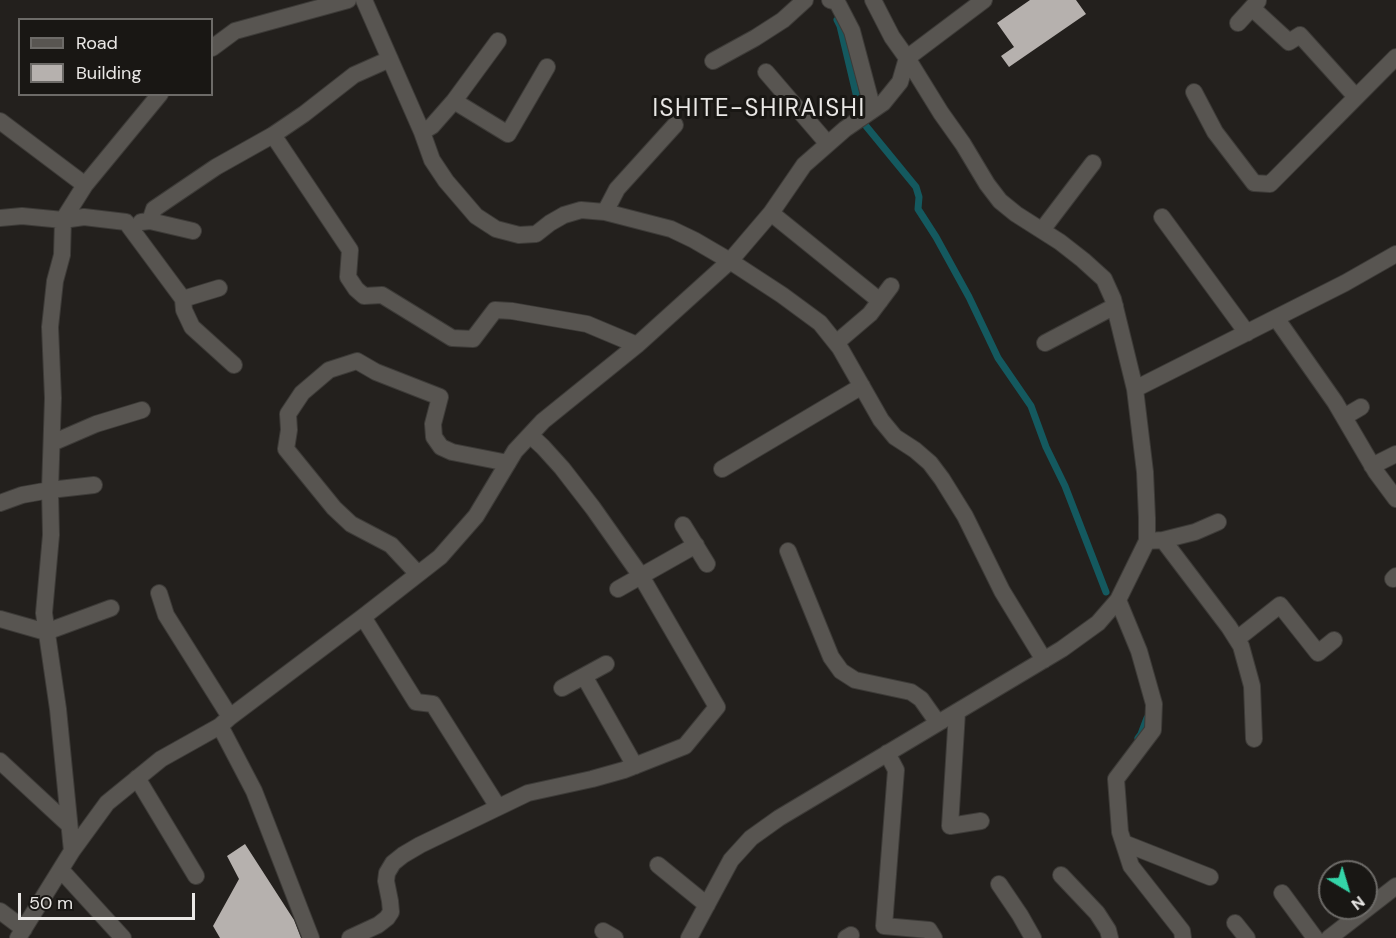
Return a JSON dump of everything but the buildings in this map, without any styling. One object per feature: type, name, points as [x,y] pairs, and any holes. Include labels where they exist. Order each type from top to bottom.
[{"type":"street","points":[[213,47],[235,31],[348,0]]},
{"type":"street","points":[[364,0],[432,160],[446,181],[476,216],[496,229],[519,236],[536,234],[549,223],[564,215],[582,210],[605,212],[671,229],[730,261],[820,323],[836,343],[881,420],[895,437],[930,463],[942,479],[965,516],[1002,591],[1044,660]]},
{"type":"street","points":[[713,61],[783,20],[805,0]]},
{"type":"street","points":[[830,0],[837,2],[852,31],[873,110]]},
{"type":"street","points":[[873,0],[892,37],[940,113],[1000,201],[1083,260],[1104,279],[1115,306],[1135,389],[1148,518],[1155,540],[1241,646],[1252,686],[1254,739]]},
{"type":"street","points":[[0,911],[21,933],[72,851],[107,803],[161,759],[225,722],[440,557],[477,516],[515,451],[543,421],[638,345],[730,261],[771,213],[804,165],[845,129],[883,103],[900,82],[907,58],[984,0]]},
{"type":"street","points":[[1238,23],[1255,4],[1289,42],[1300,35],[1356,97]]},
{"type":"street","points":[[422,132],[432,126],[454,101],[498,41]]},
{"type":"street","points":[[1194,92],[1215,132],[1254,183],[1270,184],[1396,57]]},
{"type":"street","points":[[150,221],[154,208],[216,167],[273,135],[354,75],[390,59]]},
{"type":"street","points":[[454,101],[508,135],[547,67]]},
{"type":"street","points":[[766,72],[828,144]]},
{"type":"street","points":[[72,851],[44,613],[51,535],[53,398],[50,327],[55,280],[62,255],[63,220],[85,185],[158,96]]},
{"type":"street","points":[[0,122],[85,185]]},
{"type":"street","points":[[605,212],[617,189],[675,125]]},
{"type":"street","points":[[273,135],[350,250],[348,277],[364,296],[382,295],[452,338],[473,339],[495,310],[512,310],[587,324],[638,345]]},
{"type":"street","points":[[1042,230],[1094,163]]},
{"type":"street","points":[[771,213],[880,301]]},
{"type":"street","points":[[0,218],[22,216],[63,220],[84,217],[126,222],[150,221],[193,231]]},
{"type":"street","points":[[1162,217],[1247,333]]},
{"type":"street","points":[[126,222],[183,299],[184,310],[192,327],[234,365]]},
{"type":"street","points":[[1135,389],[1345,283],[1396,254]]},
{"type":"street","points":[[836,343],[870,314],[891,286]]},
{"type":"street","points":[[183,299],[219,288]]},
{"type":"street","points":[[1045,343],[1115,306]]},
{"type":"street","points":[[1276,318],[1335,402],[1372,466],[1396,499]]},
{"type":"street","points":[[418,574],[392,545],[351,524],[334,508],[286,449],[289,430],[288,414],[302,393],[329,370],[357,361],[376,372],[440,397],[433,424],[434,437],[441,447],[452,452],[508,463]]},
{"type":"street","points":[[722,468],[862,386]]},
{"type":"street","points":[[1344,417],[1361,407]]},
{"type":"street","points":[[52,443],[96,424],[142,410]]},
{"type":"street","points":[[350,938],[378,925],[387,918],[391,912],[386,881],[387,873],[393,863],[420,845],[528,793],[592,779],[685,746],[717,707],[641,576],[562,468],[530,435]]},
{"type":"street","points":[[1372,466],[1396,454]]},
{"type":"street","points":[[0,503],[22,495],[94,485]]},
{"type":"street","points":[[689,938],[731,860],[751,838],[778,818],[1062,649],[1098,623],[1118,600],[1155,540],[1195,532],[1218,522]]},
{"type":"street","points":[[683,525],[707,564]]},
{"type":"street","points":[[618,589],[696,545]]},
{"type":"street","points":[[788,551],[831,657],[841,671],[855,680],[911,692],[921,699],[938,723]]},
{"type":"street","points":[[159,593],[166,615],[225,722],[311,938]]},
{"type":"street","points":[[1118,600],[1139,651],[1154,704],[1153,730],[1116,779],[1120,832],[1131,866],[1182,931],[1184,938]]},
{"type":"street","points":[[1237,639],[1280,605],[1318,653],[1334,640]]},
{"type":"street","points":[[0,619],[46,632],[111,608]]},
{"type":"street","points":[[363,617],[416,702],[433,704],[498,807]]},
{"type":"street","points":[[562,688],[606,664]]},
{"type":"street","points":[[584,676],[634,766]]},
{"type":"street","points":[[957,712],[950,826],[981,821]]},
{"type":"street","points":[[887,753],[896,770],[884,926],[929,930],[934,938]]},
{"type":"street","points":[[0,760],[69,825]]},
{"type":"street","points":[[136,778],[196,876]]},
{"type":"street","points":[[1124,843],[1210,877]]},
{"type":"street","points":[[658,866],[707,905]]},
{"type":"street","points":[[61,870],[123,938]]},
{"type":"street","points":[[1061,875],[1097,913],[1108,930],[1110,938]]},
{"type":"street","points":[[999,884],[1033,938]]},
{"type":"street","points":[[1329,938],[1396,886]]},
{"type":"street","points":[[1282,893],[1315,938]]},
{"type":"street","points":[[1235,923],[1247,938]]},
{"type":"waterway","points":[[837,20],[858,102]]},
{"type":"waterway","points":[[866,126],[916,187],[919,197],[918,209],[969,297],[998,358],[1031,406],[1106,592]]},
{"type":"waterway","points":[[1138,738],[1147,718]]},
{"type":"district","name":"ISHITE-SHIRAISHI","points":[[759,110]]}]
